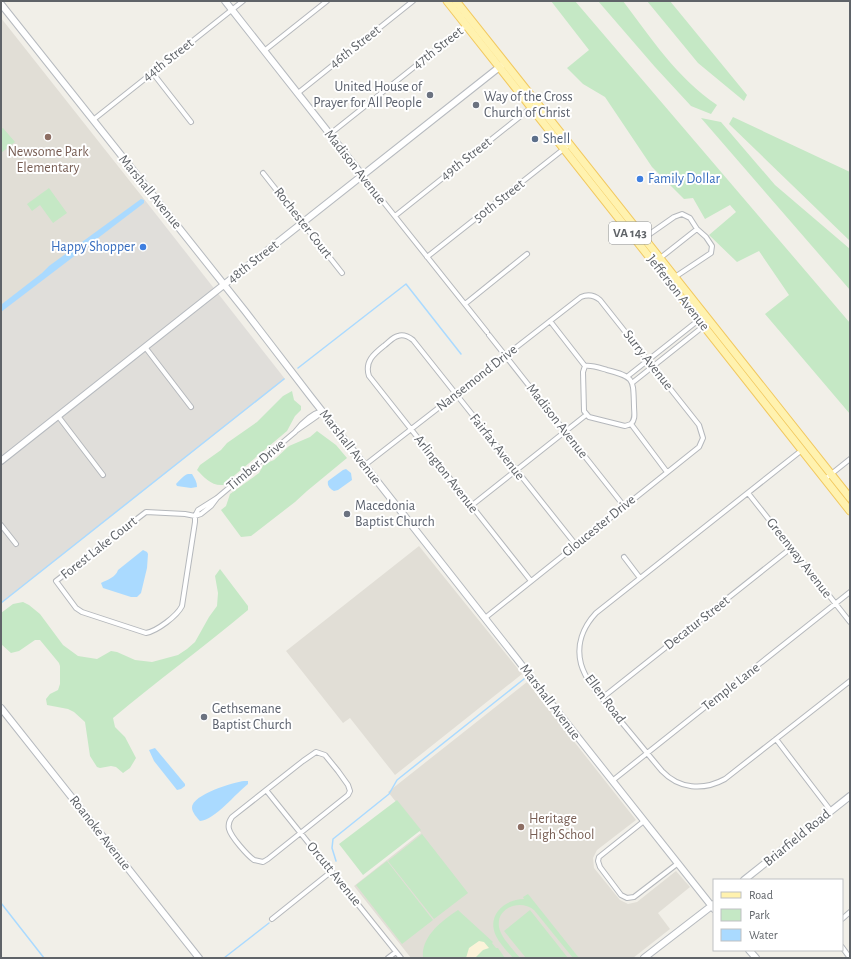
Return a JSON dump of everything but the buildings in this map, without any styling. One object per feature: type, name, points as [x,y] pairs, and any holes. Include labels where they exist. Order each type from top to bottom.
[{"type":"main road","name":"Jefferson Avenue","points":[[447,1],[469,24],[502,65],[805,447],[831,474],[850,498]]},
{"type":"main road","name":"Jefferson Avenue","points":[[456,1],[469,24]]},
{"type":"main road","name":"Jefferson Avenue","points":[[567,147],[644,238],[657,260],[675,277],[705,321]]},
{"type":"main road","name":"Jefferson Avenue","points":[[805,447],[825,478],[850,510]]},
{"type":"street","name":"Madison Avenue","points":[[225,1],[624,506]]},
{"type":"street","name":"44th Street","points":[[93,120],[243,1]]},
{"type":"street","points":[[264,51],[327,1]]},
{"type":"street","name":"46th Street","points":[[298,93],[413,1]]},
{"type":"street","name":"Marshall Avenue","points":[[1,4],[518,658],[546,697],[612,781],[713,906]]},
{"type":"street","name":"47th Street","points":[[330,134],[469,24]]},
{"type":"street","name":"48th Street","points":[[1,461],[502,65]]},
{"type":"street","points":[[152,72],[191,122]]},
{"type":"street","name":"49th Street","points":[[395,216],[534,105]]},
{"type":"street","name":"50th Street","points":[[427,257],[567,147]]},
{"type":"street","name":"Rochester Court","points":[[263,173],[303,222],[342,274]]},
{"type":"street","points":[[644,238],[674,217],[682,214],[690,218],[697,229],[706,237],[712,246],[712,251],[675,277]]},
{"type":"street","points":[[657,260],[697,229]]},
{"type":"street","points":[[465,304],[527,254]]},
{"type":"street","name":"Nansemond Drive","points":[[365,465],[581,297],[592,295]]},
{"type":"street","name":"Surry Avenue","points":[[592,295],[600,300],[654,366],[701,429]]},
{"type":"street","points":[[550,321],[585,366]]},
{"type":"street","points":[[628,376],[648,360],[705,321]]},
{"type":"street","points":[[632,383],[654,366],[705,321]]},
{"type":"street","name":"Arlington Avenue","points":[[400,335],[372,356],[368,364],[369,376],[531,581]]},
{"type":"street","name":"Fairfax Avenue","points":[[400,335],[406,336],[413,340],[576,545]]},
{"type":"street","points":[[145,347],[191,407]]},
{"type":"street","points":[[585,366],[592,366],[628,376],[632,383],[634,418],[632,424]]},
{"type":"street","points":[[585,366],[583,372],[584,411],[586,415],[625,426],[632,424]]},
{"type":"street","name":"Timber Drive","points":[[195,516],[198,510],[217,498],[295,432],[315,413],[322,411]]},
{"type":"street","points":[[471,506],[586,415]]},
{"type":"street","points":[[58,416],[103,475]]},
{"type":"street","points":[[632,424],[667,472]]},
{"type":"street","name":"Gloucester Drive","points":[[485,618],[698,447],[703,438],[701,429]]},
{"type":"street","name":"Ellen Road","points":[[805,447],[596,613],[586,626],[582,636],[580,654],[582,668],[602,698],[662,771],[669,778],[683,785],[701,787],[712,785],[725,779],[850,681]]},
{"type":"street","points":[[825,478],[850,459]]},
{"type":"street","name":"Greenway Avenue","points":[[748,493],[850,622]]},
{"type":"street","name":"Forest Lake Court","points":[[146,512],[195,516],[182,606],[180,611],[153,632],[146,633],[82,612],[76,608],[56,581],[146,512]]},
{"type":"street","points":[[1,525],[16,544]]},
{"type":"street","name":"Decatur Street","points":[[602,698],[791,548]]},
{"type":"street","points":[[624,557],[640,578]]},
{"type":"street","name":"Temple Lane","points":[[612,781],[850,592]]},
{"type":"street","name":"Roanoke Avenue","points":[[1,708],[199,958]]},
{"type":"street","points":[[776,739],[830,811]]},
{"type":"street","points":[[320,752],[329,760],[348,785],[350,791],[344,799],[301,833],[263,862],[254,860],[248,854],[231,834],[229,823],[232,817],[313,753],[320,752]]},
{"type":"street","name":"Orcutt Avenue","points":[[266,790],[401,958]]},
{"type":"street","name":"Briarfield Road","points":[[745,879],[850,796]]},
{"type":"street","points":[[644,821],[599,857],[598,861],[600,867],[621,895],[627,898],[634,896],[678,864]]},
{"type":"street","points":[[272,919],[332,871]]},
{"type":"street","points":[[644,958],[713,906]]},
{"type":"street","points":[[843,948],[850,958]]},
{"type":"street","points":[[388,958],[396,952]]},
{"type":"shaded area","name":"Newsome Park Elementary","points":[[1,18],[144,199],[1,311]]},
{"type":"shaded area","points":[[144,199],[285,379],[1,603],[1,311]]},
{"type":"shaded area","points":[[419,546],[522,674],[395,775],[350,718],[343,723],[286,651]]},
{"type":"shaded area","name":"Heritage High School","points":[[527,682],[636,820],[597,850],[593,858],[594,868],[620,900],[628,904],[637,902],[676,871],[690,887],[658,913],[670,929],[633,958],[411,958],[354,886],[421,833],[388,792]]},
{"type":"green space","points":[[551,1],[575,1],[850,323],[850,414],[765,314],[789,295],[759,251],[737,262],[709,235],[736,212],[730,205],[705,219],[693,198],[684,199],[652,167],[605,97],[583,84],[567,68],[589,50]]},
{"type":"green space","points":[[598,1],[623,1],[654,43],[677,70],[689,83],[717,105],[711,114],[691,106]]},
{"type":"green space","points":[[647,1],[670,1],[747,95],[744,101],[698,63]]},
{"type":"green space","points":[[733,117],[850,172],[850,241],[729,124]]},
{"type":"green space","points":[[701,118],[721,122],[775,185],[850,249],[850,290]]},
{"type":"green space","points":[[3,128],[15,142],[1,153],[1,129]]},
{"type":"green space","points":[[49,188],[67,213],[53,223],[40,205],[32,211],[27,204]]},
{"type":"green space","points":[[292,391],[294,400],[301,406],[301,410],[295,416],[287,431],[223,485],[211,483],[197,470],[200,465],[221,450],[227,443],[257,422],[283,396]]},
{"type":"green space","points":[[317,431],[336,445],[347,458],[295,502],[251,536],[241,537],[221,510],[226,506],[230,494],[259,473],[264,464],[274,460],[289,446],[310,437]]},
{"type":"green space","points":[[220,569],[248,606],[248,610],[113,718],[115,727],[125,737],[136,758],[130,768],[123,773],[116,767],[97,767],[90,756],[85,722],[74,712],[68,709],[47,705],[46,699],[50,694],[58,690],[60,684],[59,663],[40,640],[35,640],[19,651],[11,653],[1,644],[1,613],[13,604],[23,602],[40,614],[63,645],[78,656],[97,659],[111,651],[135,660],[152,662],[178,655],[195,642],[217,606],[218,593],[215,576]]},
{"type":"green space","points":[[397,800],[421,830],[363,875],[339,844]]},
{"type":"green space","points":[[422,834],[468,893],[434,919],[388,861]]},
{"type":"green space","points":[[387,861],[433,920],[402,944],[356,885]]},
{"type":"green space","points":[[528,894],[579,958],[573,958],[534,910],[523,905],[516,905],[505,910],[501,914],[499,920],[499,927],[502,935],[520,958],[513,958],[502,945],[496,936],[494,928],[493,921],[495,915],[504,905],[524,899],[523,897]]},
{"type":"green space","points":[[458,910],[493,942],[492,943],[496,948],[498,948],[505,958],[423,958],[423,950],[429,936],[439,924]]},
{"type":"green space","points":[[530,910],[568,958],[526,958],[504,931]]},
{"type":"sand","points":[[479,941],[484,942],[489,948],[483,950],[475,958],[466,958],[469,948]]},
{"type":"water","points":[[141,199],[144,200],[144,203],[1,312],[2,304],[49,266]]},
{"type":"water","points":[[346,469],[351,473],[352,480],[338,490],[334,491],[328,486],[328,481]]},
{"type":"water","points":[[188,474],[192,474],[197,487],[191,488],[177,486],[176,484]]},
{"type":"water","points":[[143,550],[148,554],[147,568],[141,593],[137,597],[131,597],[103,588],[101,583],[113,576],[118,570]]},
{"type":"water","points":[[155,748],[185,784],[185,786],[181,789],[177,790],[154,761],[149,750]]},
{"type":"water","points":[[248,781],[248,784],[212,816],[200,821],[195,815],[192,808],[198,798],[214,790]]},
{"type":"waterway","points":[[298,368],[406,284],[461,354]]},
{"type":"waterway","points":[[1,603],[284,379]]},
{"type":"waterway","points":[[336,861],[332,848],[333,839],[389,794],[397,780],[524,679]]},
{"type":"waterway","points":[[1,903],[44,958]]},
{"type":"waterway","points":[[224,958],[269,923]]},
{"type":"place","name":"United House of Prayer for All People","points":[[430,95]]},
{"type":"place","name":"Way of the Cross Church of Christ","points":[[476,105]]},
{"type":"place","name":"Newsome Park Elementary","points":[[48,137]]},
{"type":"place","name":"Shell","points":[[535,139]]},
{"type":"place","name":"Family Dollar","points":[[640,179]]},
{"type":"place","name":"Happy Shopper","points":[[143,247]]},
{"type":"place","name":"Macedonia Baptist Church","points":[[347,514]]},
{"type":"place","name":"Gethsemane Baptist Church","points":[[204,717]]},
{"type":"place","name":"Heritage High School","points":[[521,827]]}]
